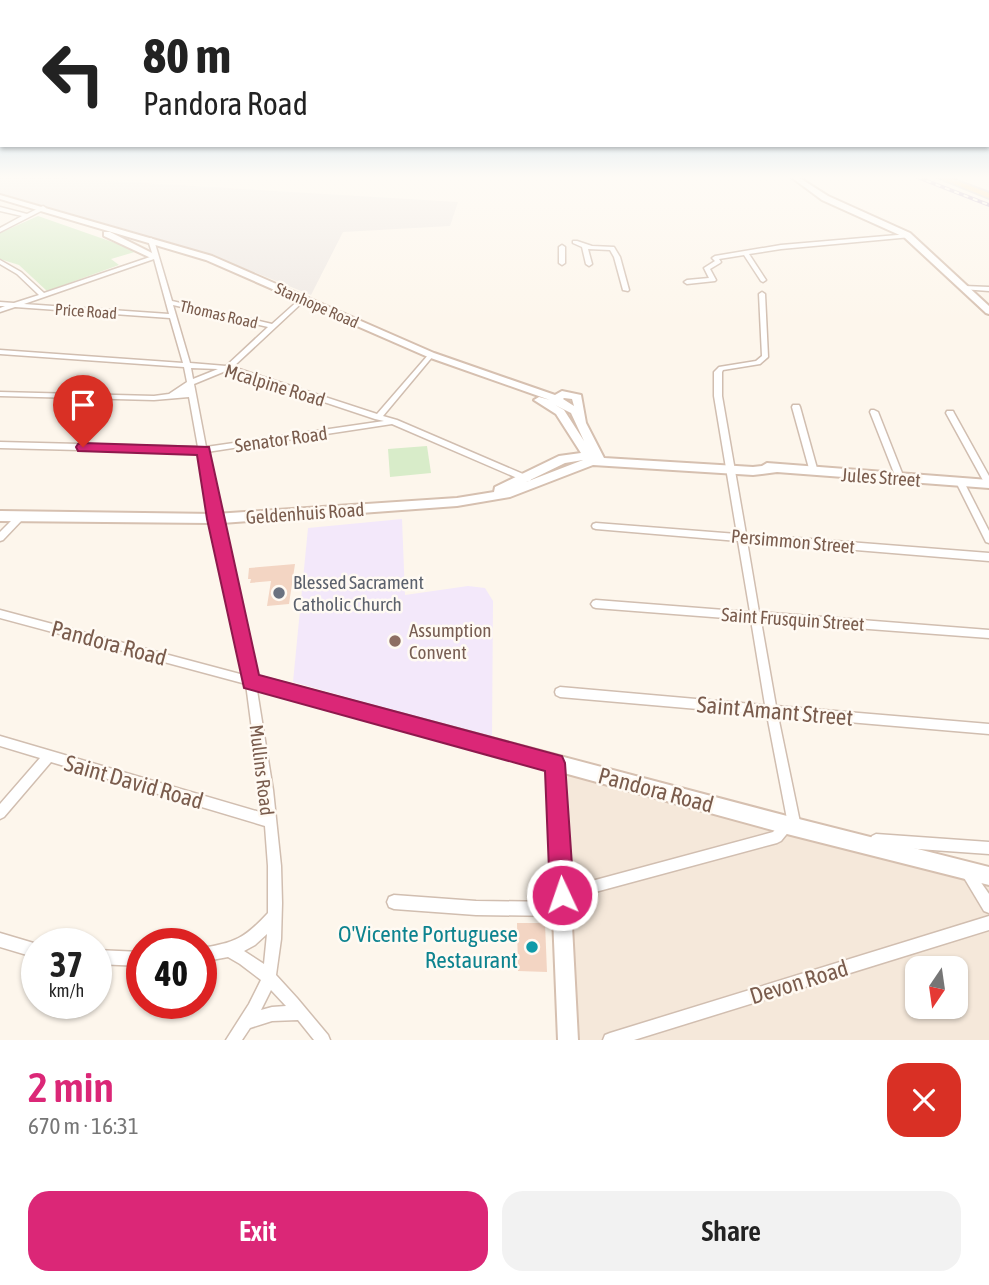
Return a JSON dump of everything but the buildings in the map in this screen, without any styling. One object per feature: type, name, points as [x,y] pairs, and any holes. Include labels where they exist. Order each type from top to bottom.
[{"type":"main road","name":"Stanhope Road","points":[[87,226],[208,258],[467,374],[554,403],[565,394],[577,397],[578,429]]},
{"type":"main road","name":"Stanhope Road","points":[[92,226],[151,243],[301,301]]},
{"type":"main road","points":[[890,226],[909,236],[964,288]]},
{"type":"main road","points":[[154,257],[174,253]]},
{"type":"main road","points":[[554,403],[559,412],[578,429],[595,458]]},
{"type":"main road","points":[[562,459],[578,429]]},
{"type":"main road","name":"Geldenhuis Road","points":[[483,498],[562,459],[595,458]]},
{"type":"main road","name":"Geldenhuis Road","points":[[0,516],[215,519],[445,503],[483,498],[535,484],[595,458]]},
{"type":"main road","name":"Jules Street","points":[[773,469],[989,484]]},
{"type":"main road","name":"Mullins Road","points":[[215,519],[251,681]]},
{"type":"main road","points":[[555,763],[568,1040]]},
{"type":"street","points":[[100,230],[154,257]]},
{"type":"street","points":[[687,282],[713,280],[708,268],[718,262],[715,258],[744,252],[840,243],[851,239],[909,236]]},
{"type":"street","points":[[575,242],[585,247],[612,248],[626,290]]},
{"type":"street","name":"Mullins Road","points":[[151,243],[187,365],[215,519]]},
{"type":"street","points":[[562,247],[562,262]]},
{"type":"street","points":[[585,247],[589,264]]},
{"type":"street","points":[[744,252],[763,280]]},
{"type":"street","points":[[0,310],[154,257]]},
{"type":"street","points":[[0,262],[19,273],[43,295]]},
{"type":"street","points":[[964,288],[989,289]]},
{"type":"street","points":[[964,288],[989,311]]},
{"type":"street","points":[[394,902],[476,908],[562,902],[777,836],[791,826],[718,396],[718,372],[724,367],[758,363],[765,358],[762,294]]},
{"type":"street","points":[[167,397],[190,383],[228,368],[301,301]]},
{"type":"street","name":"Thomas Road","points":[[168,302],[271,326]]},
{"type":"street","name":"Price Road","points":[[0,304],[173,316]]},
{"type":"street","name":"Mcalpine Road","points":[[0,352],[228,368],[394,422],[535,484]]},
{"type":"street","points":[[378,417],[428,358]]},
{"type":"street","points":[[0,394],[167,397],[192,394]]},
{"type":"street","points":[[796,407],[814,472]]},
{"type":"street","points":[[874,412],[900,478]]},
{"type":"street","points":[[950,413],[989,484]]},
{"type":"street","name":"Senator Road","points":[[0,445],[204,450],[394,422]]},
{"type":"street","name":"Jules Street","points":[[595,458],[773,469]]},
{"type":"street","points":[[960,482],[989,540]]},
{"type":"street","points":[[0,538],[20,517]]},
{"type":"street","name":"Persimmon Street","points":[[596,526],[989,557]]},
{"type":"street","name":"Saint Frusquin Street","points":[[596,604],[989,634]]},
{"type":"street","name":"Pandora Road","points":[[0,614],[791,826],[989,876]]},
{"type":"street","name":"Mullins Road","points":[[251,681],[273,846],[274,917],[269,977]]},
{"type":"street","name":"Saint Amant Street","points":[[560,692],[989,730]]},
{"type":"street","name":"Saint David Road","points":[[0,741],[269,821]]},
{"type":"street","points":[[0,813],[48,757]]},
{"type":"street","points":[[843,838],[989,848]]},
{"type":"street","points":[[966,871],[989,906]]},
{"type":"street","points":[[217,952],[231,951],[253,939],[274,917]]},
{"type":"street","name":"Devon Road","points":[[610,1040],[989,923]]},
{"type":"street","points":[[0,940],[21,946]]},
{"type":"street","points":[[231,951],[250,961],[269,977],[323,1040]]},
{"type":"street","points":[[233,1040],[269,977]]},
{"type":"street","points":[[245,1023],[272,1014],[301,1013]]},
{"type":"shaded area","points":[[112,226],[450,226],[343,232],[311,295],[204,252]]},
{"type":"shaded area","name":"Assumption Convent","points":[[402,519],[405,595],[468,586],[485,588],[493,601],[492,738],[293,682],[308,528]]},
{"type":"shaded area","points":[[555,763],[989,873],[989,1040],[568,1040]]},
{"type":"green space","points":[[17,226],[65,226],[138,251],[111,259],[119,265],[47,291],[19,265],[0,259],[0,233]]},
{"type":"green space","points":[[427,446],[431,473],[390,477],[388,449]]},
{"type":"place","name":"Blessed Sacrament Catholic Church","points":[[279,593]]},
{"type":"place","name":"Assumption Convent","points":[[395,641]]},
{"type":"place","name":"O'Vicente Portuguese Restaurant","points":[[532,947]]},
{"type":"route","points":[[83,447],[204,450],[237,629],[251,681],[555,763],[562,895]]}]
